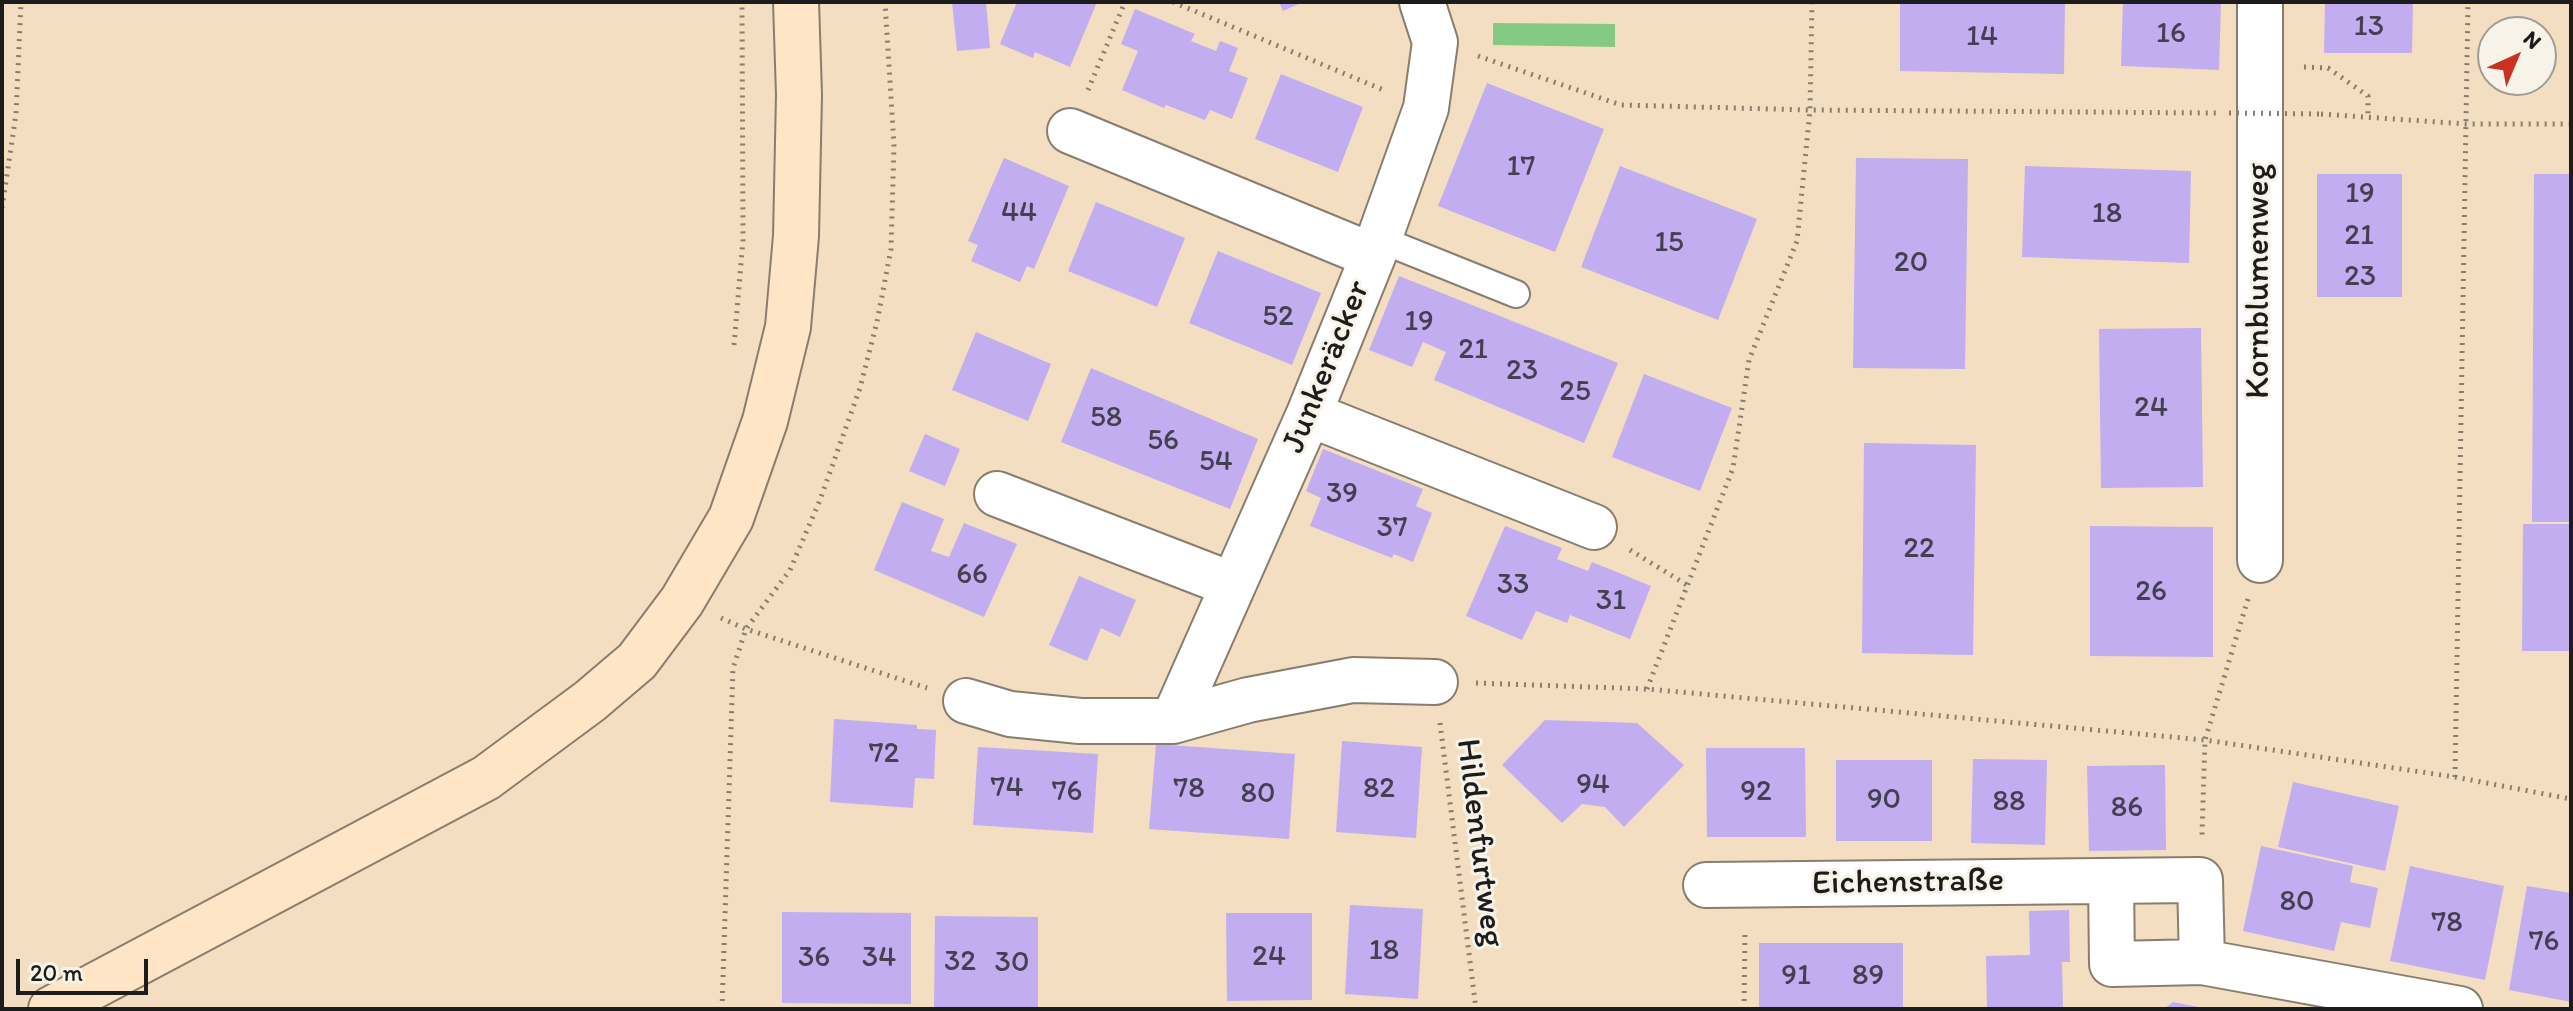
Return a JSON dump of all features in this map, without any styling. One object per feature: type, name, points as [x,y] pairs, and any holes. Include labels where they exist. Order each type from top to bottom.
[{"type":"main road","points":[[51,1009],[486,778],[590,701],[637,661],[682,601],[731,518],[765,421],[788,327],[796,221],[799,95],[796,2]]},
{"type":"street","name":"Kornblumenweg","points":[[2260,2],[2260,560]]},
{"type":"street","name":"Junkeräcker","points":[[1173,721],[1309,414],[1376,248],[1426,108],[1428,22]]},
{"type":"street","points":[[1070,131],[1376,248]]},
{"type":"street","points":[[1309,414],[1594,527]]},
{"type":"street","points":[[997,494],[1233,585]]},
{"type":"street","points":[[966,701],[1010,714],[1080,721],[1173,721],[1248,700],[1353,680],[1435,682]]},
{"type":"street","points":[[2200,880],[2202,962]]},
{"type":"street","name":"Eichenstraße","points":[[1726,885],[2200,880]]},
{"type":"street","points":[[2111,881],[2112,964],[2202,962],[2460,1009]]},
{"type":"lane","points":[[1376,248],[1516,294]]},
{"type":"path","points":[[2,208],[16,114],[21,2]]},
{"type":"path","points":[[734,346],[743,240],[742,2]]},
{"type":"path","points":[[722,1009],[733,668],[746,629],[790,570],[820,500],[860,388],[891,249],[894,145],[885,2]]},
{"type":"path","points":[[1070,131],[1125,2]]},
{"type":"path","points":[[1173,2],[1426,108]]},
{"type":"path","points":[[1647,689],[1733,468],[1749,360],[1797,241],[1810,110],[1812,2]]},
{"type":"path","points":[[2455,777],[2468,2]]},
{"type":"path","points":[[1428,22],[1621,105],[2194,113]]},
{"type":"path","points":[[2328,68],[2368,96],[2368,117]]},
{"type":"path","points":[[2229,113],[2321,114],[2466,124],[2571,124]]},
{"type":"path","points":[[1594,527],[1687,585]]},
{"type":"path","points":[[2200,880],[2205,740],[2260,560]]},
{"type":"path","points":[[746,629],[966,701]]},
{"type":"path","points":[[1435,682],[1647,689],[2205,740],[2455,777],[2571,799]]},
{"type":"path","name":"Hildenfurtweg","points":[[1435,682],[1476,1009]]},
{"type":"path","points":[[1726,885],[1744,1009]]},
{"type":"green space","points":[[1493,23],[1615,24],[1615,47],[1493,45]]},
{"type":"building","points":[[952,2],[986,2],[990,48],[957,51]]},
{"type":"building","points":[[1017,2],[1097,2],[1070,67],[1035,52],[1033,58],[1000,44]]},
{"type":"building","points":[[1279,2],[1303,2],[1283,11]]},
{"type":"building","points":[[1900,2],[2065,2],[2064,74],[1900,71]]},
{"type":"building","points":[[2123,2],[2221,2],[2219,70],[2121,66]]},
{"type":"building","points":[[2325,2],[2413,2],[2412,53],[2324,53]]},
{"type":"building","points":[[1135,9],[1195,34],[1191,41],[1216,51],[1220,41],[1238,48],[1229,71],[1248,78],[1232,119],[1210,110],[1205,120],[1166,105],[1164,108],[1122,90],[1138,51],[1121,44]]},
{"type":"building","points":[[1281,74],[1363,107],[1338,172],[1255,139]]},
{"type":"building","points":[[1487,83],[1604,129],[1555,252],[1438,206]]},
{"type":"building","points":[[1004,158],[1069,186],[1034,269],[1027,266],[1020,282],[971,261],[978,245],[968,241]]},
{"type":"building","points":[[1856,158],[1968,159],[1965,369],[1853,368]]},
{"type":"building","points":[[1620,166],[1757,219],[1718,320],[1581,267]]},
{"type":"building","points":[[2025,166],[2191,171],[2189,263],[2022,257]]},
{"type":"building","points":[[2317,174],[2402,174],[2402,297],[2317,297]]},
{"type":"building","points":[[2534,174],[2571,174],[2571,522],[2532,522]]},
{"type":"building","points":[[1096,202],[1185,238],[1157,307],[1068,271]]},
{"type":"building","points":[[1218,251],[1321,293],[1292,365],[1189,323]]},
{"type":"building","points":[[1399,276],[1618,363],[1584,443],[1434,380],[1446,352],[1423,342],[1412,367],[1369,350]]},
{"type":"building","points":[[2201,328],[2203,487],[2101,488],[2099,329]]},
{"type":"building","points":[[976,332],[1051,364],[1028,421],[952,390]]},
{"type":"building","points":[[1091,368],[1258,439],[1230,509],[1061,442]]},
{"type":"building","points":[[1644,374],[1732,408],[1700,491],[1612,457]]},
{"type":"building","points":[[925,434],[960,449],[945,486],[909,471]]},
{"type":"building","points":[[1864,443],[1976,445],[1973,655],[1862,653]]},
{"type":"building","points":[[1323,449],[1423,489],[1416,506],[1432,513],[1413,562],[1394,554],[1392,558],[1310,526],[1321,498],[1306,491]]},
{"type":"building","points":[[902,502],[944,519],[931,551],[949,557],[964,523],[1017,544],[984,617],[874,570]]},
{"type":"building","points":[[2523,524],[2571,524],[2571,651],[2522,651]]},
{"type":"building","points":[[1505,526],[1562,548],[1557,559],[1588,571],[1592,562],[1651,586],[1630,639],[1570,615],[1567,623],[1536,611],[1522,640],[1466,616]]},
{"type":"building","points":[[2090,526],[2213,527],[2213,657],[2090,656]]},
{"type":"building","points":[[1079,576],[1136,600],[1120,637],[1101,628],[1087,661],[1049,645]]},
{"type":"building","points":[[834,719],[917,725],[917,729],[936,730],[934,779],[915,778],[913,808],[830,802]]},
{"type":"building","points":[[1545,720],[1637,723],[1684,765],[1624,827],[1605,807],[1582,804],[1562,823],[1502,765]]},
{"type":"building","points":[[1342,741],[1422,747],[1416,838],[1336,832]]},
{"type":"building","points":[[1156,744],[1295,754],[1289,839],[1149,829]]},
{"type":"building","points":[[978,747],[1098,754],[1093,833],[973,825]]},
{"type":"building","points":[[1706,748],[1805,748],[1806,837],[1707,837]]},
{"type":"building","points":[[1973,759],[2047,760],[2045,845],[1971,843]]},
{"type":"building","points":[[1836,760],[1932,760],[1932,841],[1836,841]]},
{"type":"building","points":[[2165,765],[2166,850],[2089,851],[2087,766]]},
{"type":"building","points":[[2293,782],[2399,806],[2385,871],[2278,847]]},
{"type":"building","points":[[2261,846],[2353,866],[2350,882],[2378,888],[2370,928],[2341,922],[2334,951],[2243,931]]},
{"type":"building","points":[[2410,866],[2504,886],[2485,980],[2390,961]]},
{"type":"building","points":[[2527,886],[2571,893],[2571,1002],[2509,990]]},
{"type":"building","points":[[1350,905],[1423,909],[1418,999],[1345,994]]},
{"type":"building","points":[[2069,910],[2070,962],[2062,962],[2063,1009],[1987,1009],[1986,956],[2030,955],[2029,911]]},
{"type":"building","points":[[782,912],[911,913],[911,1004],[782,1003]]},
{"type":"building","points":[[1226,913],[1312,913],[1312,1000],[1227,1001]]},
{"type":"building","points":[[935,916],[1038,917],[1038,1009],[934,1009]]},
{"type":"building","points":[[1759,943],[1903,943],[1903,1009],[1759,1009]]},
{"type":"building","points":[[2173,1002],[2203,1008],[2203,1009],[2164,1009]]}]
